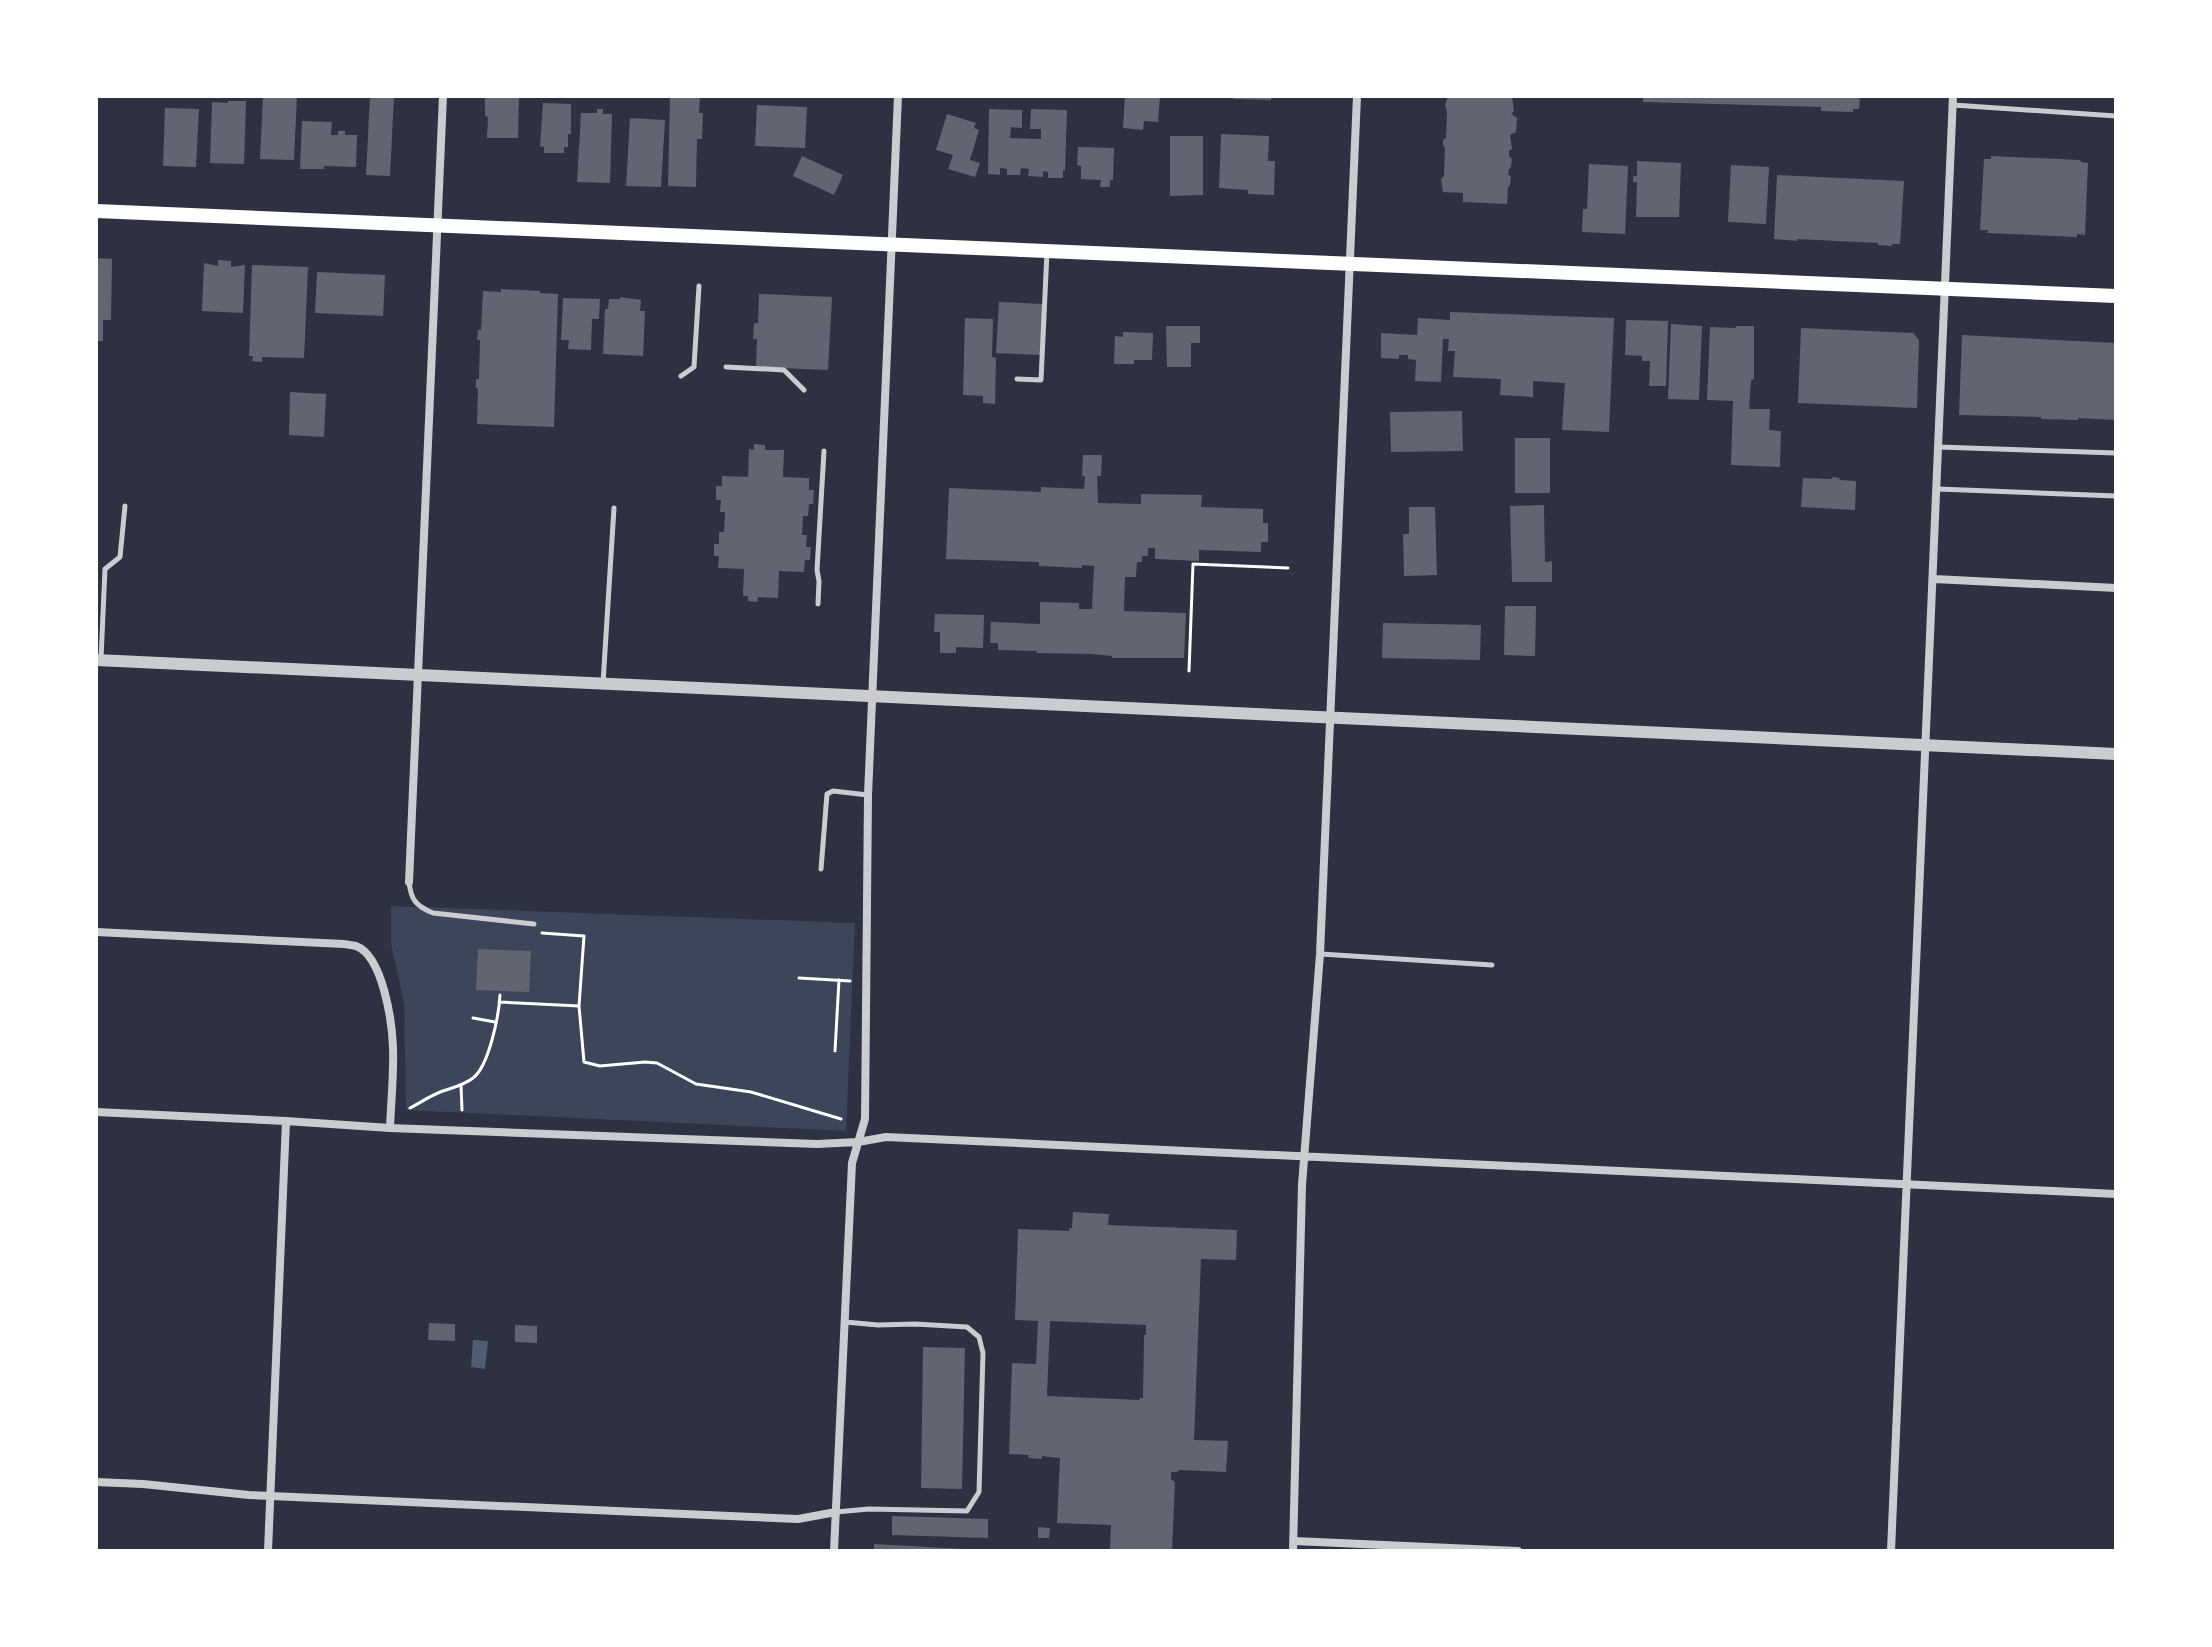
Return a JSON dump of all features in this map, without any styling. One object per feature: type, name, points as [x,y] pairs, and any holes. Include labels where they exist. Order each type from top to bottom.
[{"type":"main road","points":[[96,211],[2116,296]]},
{"type":"street","points":[[409,882],[443,96]]},
{"type":"street","points":[[834,1551],[852,1163],[865,1119],[868,795],[898,96]]},
{"type":"street","points":[[1357,96],[1320,954],[1303,1157],[1294,1546],[1518,1551]]},
{"type":"street","points":[[1891,1551],[1953,100]]},
{"type":"street","points":[[1934,579],[2116,588]]},
{"type":"street","points":[[98,660],[2116,754]]},
{"type":"street","points":[[96,932],[344,944],[364,951],[377,971],[389,1015],[393,1046],[390,1128]]},
{"type":"street","points":[[96,1112],[390,1128],[817,1144],[886,1137],[2116,1194]]},
{"type":"street","points":[[268,1551],[286,1121]]},
{"type":"street","points":[[96,1482],[271,1496],[798,1519],[836,1512]]},
{"type":"lane","points":[[1953,100],[2116,116]]},
{"type":"lane","points":[[1017,379],[1041,380],[1047,251]]},
{"type":"lane","points":[[681,376],[694,367],[699,286]]},
{"type":"lane","points":[[726,367],[784,370],[804,390]]},
{"type":"lane","points":[[1939,447],[2116,453]]},
{"type":"lane","points":[[818,604],[824,451]]},
{"type":"lane","points":[[1938,489],[2116,496]]},
{"type":"lane","points":[[98,660],[105,569],[120,557],[125,506]]},
{"type":"lane","points":[[603,684],[614,508]]},
{"type":"lane","points":[[821,869],[827,794],[833,791],[868,795]]},
{"type":"lane","points":[[409,882],[414,902],[433,913],[534,924]]},
{"type":"lane","points":[[1320,954],[1492,965]]},
{"type":"lane","points":[[836,1512],[869,1509],[967,1511],[979,1492],[983,1353],[979,1337],[967,1327],[843,1322]]},
{"type":"path","points":[[1189,671],[1193,564],[1288,568]]},
{"type":"path","points":[[530,932],[584,936],[579,1006],[584,1062],[608,1066],[657,1063],[696,1084],[751,1092],[841,1119]]},
{"type":"path","points":[[799,978],[850,981]]},
{"type":"path","points":[[835,1051],[839,980]]},
{"type":"path","points":[[410,1108],[461,1085],[482,1069],[500,995]]},
{"type":"path","points":[[500,1002],[579,1006]]},
{"type":"path","points":[[473,1018],[495,1022]]},
{"type":"path","points":[[461,1085],[462,1110]]},
{"type":"shaded area","points":[[391,906],[855,923],[846,1131],[406,1110],[404,1003],[391,944]]},
{"type":"shaded area","points":[[473,1340],[488,1341],[485,1369],[471,1367]]},
{"type":"building","points":[[263,96],[297,96],[294,160],[260,159]]},
{"type":"building","points":[[370,96],[394,96],[390,176],[366,175]]},
{"type":"building","points":[[518,96],[519,99],[518,138],[487,138],[485,97]]},
{"type":"building","points":[[670,96],[700,96],[702,139],[697,139],[696,187],[668,186]]},
{"type":"building","points":[[1125,96],[1160,96],[1158,122],[1144,121],[1143,130],[1123,128]]},
{"type":"building","points":[[1233,96],[1272,96],[1271,100],[1233,99]]},
{"type":"building","points":[[1448,96],[1512,96],[1514,111],[1511,114],[1517,118],[1516,132],[1510,135],[1512,149],[1509,156],[1512,159],[1507,204],[1463,202],[1463,193],[1443,192],[1443,140],[1446,138],[1445,105]]},
{"type":"building","points":[[1643,96],[1860,96],[1859,109],[1853,109],[1853,112],[1821,111],[1821,107],[1643,102]]},
{"type":"building","points":[[246,101],[244,164],[210,163],[212,102]]},
{"type":"building","points":[[543,103],[571,104],[571,134],[568,134],[568,147],[564,147],[564,153],[544,153],[544,147],[540,146]]},
{"type":"building","points":[[757,105],[807,107],[805,148],[755,146]]},
{"type":"building","points":[[165,108],[199,109],[196,167],[163,166]]},
{"type":"building","points":[[597,109],[603,109],[603,114],[612,114],[610,183],[577,182],[581,113],[597,113]]},
{"type":"building","points":[[989,109],[1022,110],[1022,128],[1011,127],[1010,138],[1041,139],[1041,129],[1030,129],[1031,109],[1067,110],[1063,178],[1048,178],[1048,172],[1043,171],[1043,177],[1028,176],[1029,169],[1021,168],[1020,175],[1007,175],[1007,169],[1000,168],[1000,175],[988,174]]},
{"type":"building","points":[[947,114],[976,123],[974,128],[979,130],[970,160],[980,163],[975,177],[948,169],[953,155],[936,150]]},
{"type":"building","points":[[630,118],[665,120],[661,187],[626,186]]},
{"type":"building","points":[[302,121],[332,122],[331,135],[345,131],[345,135],[357,135],[356,167],[300,169]]},
{"type":"building","points":[[1221,134],[1269,136],[1268,161],[1275,161],[1274,195],[1219,188]]},
{"type":"building","points":[[1170,136],[1203,136],[1203,195],[1170,196]]},
{"type":"building","points":[[1078,147],[1114,148],[1110,187],[1100,187],[1101,180],[1081,179],[1081,166],[1077,165]]},
{"type":"building","points":[[802,156],[843,175],[834,195],[793,176]]},
{"type":"building","points":[[1991,156],[2080,160],[2088,163],[2085,235],[1987,233],[1988,230],[1980,230],[1984,159],[1991,159]]},
{"type":"building","points":[[1637,161],[1681,163],[1679,217],[1636,217],[1637,182],[1633,182],[1633,176],[1637,176]]},
{"type":"building","points":[[1589,164],[1628,166],[1625,234],[1582,232],[1583,209],[1587,209]]},
{"type":"building","points":[[1731,165],[1769,167],[1766,224],[1728,222]]},
{"type":"building","points":[[1777,175],[1904,181],[1900,244],[1774,239]]},
{"type":"building","points":[[96,258],[112,259],[111,320],[103,320],[103,341],[96,341]]},
{"type":"building","points":[[218,260],[231,261],[231,267],[245,265],[243,313],[202,311],[204,263],[218,266]]},
{"type":"building","points":[[252,265],[308,267],[304,358],[262,357],[262,362],[252,361],[253,356],[249,356]]},
{"type":"building","points":[[317,272],[385,275],[383,316],[315,313]]},
{"type":"building","points":[[501,289],[558,294],[554,427],[477,424],[476,379],[479,379],[480,340],[477,340],[478,330],[481,330],[483,291],[501,292]]},
{"type":"building","points":[[759,294],[832,297],[828,370],[756,367],[757,339],[753,339],[754,323],[758,323]]},
{"type":"building","points":[[563,298],[600,299],[599,319],[592,319],[591,350],[568,349],[569,340],[561,340]]},
{"type":"building","points":[[609,299],[641,300],[640,311],[645,311],[643,356],[603,354],[605,309],[608,309]]},
{"type":"building","points":[[999,302],[1043,304],[1040,355],[996,353]]},
{"type":"building","points":[[1450,312],[1614,318],[1609,432],[1562,430],[1565,383],[1533,381],[1533,397],[1500,395],[1501,379],[1453,377],[1455,351],[1448,351],[1449,339],[1443,339],[1441,382],[1415,381],[1416,360],[1408,359],[1408,355],[1399,355],[1399,359],[1381,358],[1381,333],[1417,335],[1418,318],[1450,320]]},
{"type":"building","points":[[965,318],[993,319],[995,404],[983,403],[983,396],[963,395]]},
{"type":"building","points":[[1626,320],[1668,321],[1666,386],[1649,386],[1650,361],[1642,361],[1642,356],[1625,355]]},
{"type":"building","points":[[1671,324],[1702,326],[1699,400],[1668,399]]},
{"type":"building","points":[[1166,326],[1200,326],[1200,343],[1191,343],[1191,367],[1167,367]]},
{"type":"building","points":[[1754,326],[1754,379],[1751,380],[1749,409],[1770,409],[1769,430],[1781,431],[1780,467],[1731,465],[1733,401],[1707,400],[1710,327]]},
{"type":"building","points":[[1801,328],[1913,333],[1919,340],[1917,408],[1798,403]]},
{"type":"building","points":[[1123,332],[1153,333],[1152,360],[1114,364],[1115,336],[1123,337]]},
{"type":"building","points":[[1962,335],[2116,343],[2116,420],[1959,415]]},
{"type":"building","points":[[290,392],[326,394],[324,437],[289,435]]},
{"type":"building","points":[[1462,411],[1463,451],[1391,452],[1390,412]]},
{"type":"building","points":[[1515,438],[1550,438],[1550,493],[1515,493]]},
{"type":"building","points":[[754,444],[765,445],[765,450],[784,450],[783,477],[809,478],[809,490],[814,490],[808,516],[803,516],[802,535],[807,535],[806,547],[811,547],[810,560],[805,560],[804,572],[779,571],[778,598],[758,597],[757,602],[748,601],[748,596],[743,596],[744,569],[718,568],[719,556],[714,556],[714,544],[719,544],[719,532],[724,532],[725,512],[720,512],[721,500],[716,500],[716,486],[722,486],[722,476],[748,477],[749,449],[754,450]]},
{"type":"building","points":[[1083,455],[1102,455],[1101,476],[1097,476],[1098,503],[1141,504],[1141,494],[1202,495],[1201,507],[1263,509],[1263,523],[1268,523],[1268,542],[1261,542],[1261,552],[1199,550],[1199,561],[1155,559],[1155,548],[1148,548],[1148,556],[1142,556],[1142,562],[1137,562],[1136,577],[1125,577],[1124,611],[1186,613],[1184,658],[1112,658],[1091,654],[998,650],[998,643],[990,643],[991,622],[1040,624],[1040,602],[1079,603],[1079,609],[1092,609],[1094,566],[1039,566],[1039,562],[946,559],[949,488],[1041,492],[1041,487],[1084,489]]},
{"type":"building","points":[[1832,477],[1856,481],[1855,510],[1801,507],[1803,478]]},
{"type":"building","points":[[1544,505],[1545,562],[1552,561],[1552,582],[1512,582],[1510,506]]},
{"type":"building","points":[[1409,507],[1435,507],[1437,575],[1404,576],[1403,534],[1409,534]]},
{"type":"building","points":[[1505,606],[1536,606],[1535,656],[1504,655]]},
{"type":"building","points":[[935,614],[984,615],[983,648],[956,647],[956,653],[940,653],[940,632],[934,632]]},
{"type":"building","points":[[1383,623],[1481,625],[1480,660],[1382,658]]},
{"type":"building","points":[[478,949],[531,951],[529,992],[476,990]]},
{"type":"building","points":[[1073,1212],[1109,1214],[1108,1225],[1237,1230],[1236,1260],[1201,1259],[1194,1440],[1228,1441],[1226,1472],[1171,1472],[1171,1479],[1175,1482],[1172,1551],[1110,1551],[1111,1525],[1057,1523],[1060,1458],[1028,1458],[1029,1455],[1009,1454],[1012,1363],[1036,1364],[1038,1321],[1015,1320],[1018,1229],[1069,1231]],"holes":[[[1050,1321],[1146,1325],[1143,1398],[1047,1396]]]},
{"type":"building","points":[[429,1323],[455,1324],[455,1341],[428,1340]]},
{"type":"building","points":[[515,1325],[537,1326],[537,1343],[515,1342]]},
{"type":"building","points":[[923,1347],[965,1348],[962,1489],[921,1488]]},
{"type":"building","points":[[892,1516],[988,1519],[988,1538],[892,1535]]},
{"type":"building","points":[[1038,1527],[1050,1528],[1049,1538],[1038,1538]]},
{"type":"building","points":[[874,1544],[964,1549],[964,1551],[874,1551]]}]
